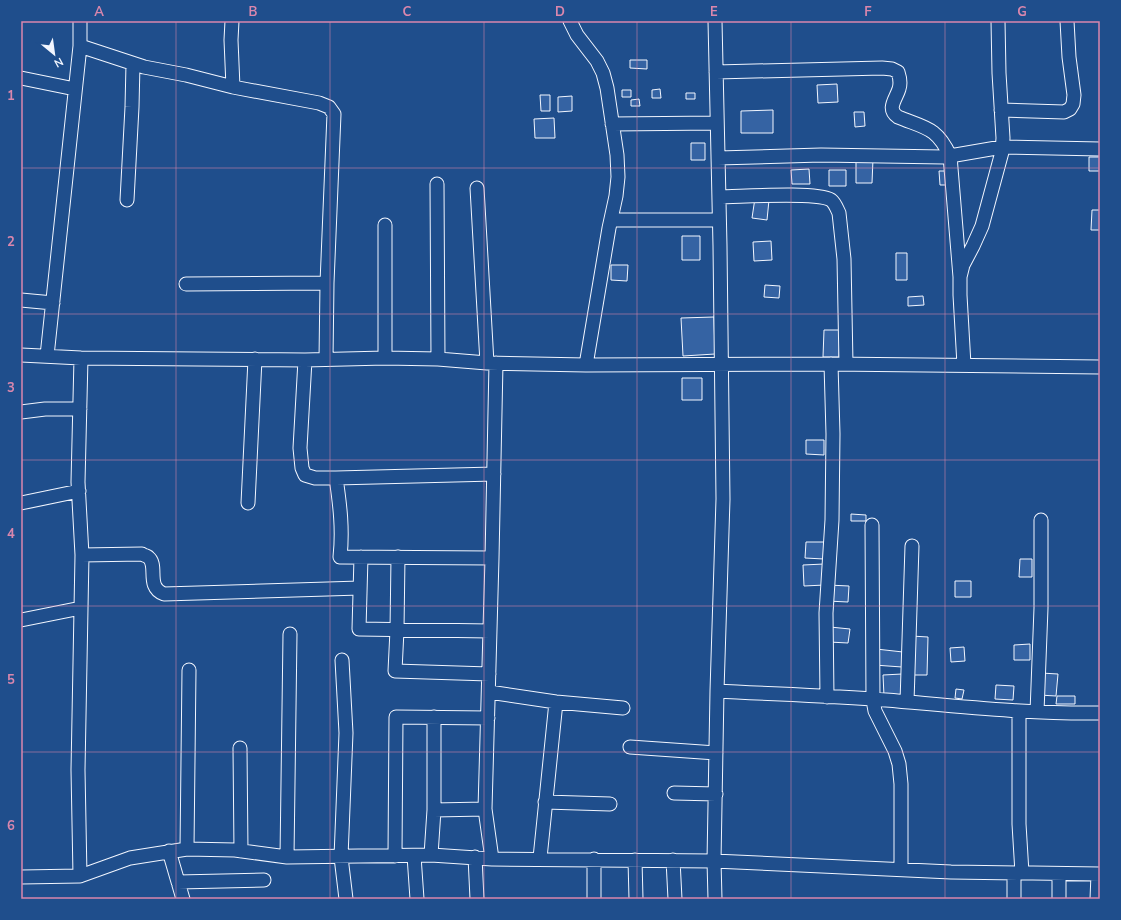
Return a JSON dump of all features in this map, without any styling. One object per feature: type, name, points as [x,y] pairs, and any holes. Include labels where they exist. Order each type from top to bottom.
[{"type":"street","points":[[47,356],[80,46],[80,21]]},
{"type":"street","points":[[232,21],[231,40],[233,87]]},
{"type":"street","points":[[570,21],[577,35],[597,61],[603,73],[617,155],[618,177],[616,196],[586,365]]},
{"type":"street","points":[[715,21],[722,366],[723,499],[717,692],[714,861],[716,899]]},
{"type":"street","points":[[960,276],[963,265],[974,246],[982,226],[1002,152],[998,21]]},
{"type":"street","points":[[1001,110],[1064,112],[1070,109],[1073,104],[1074,95],[1069,57],[1067,21]]},
{"type":"street","points":[[80,46],[133,64],[233,87],[319,103],[330,107],[334,114],[327,283],[326,359]]},
{"type":"street","points":[[127,200],[133,64]]},
{"type":"street","points":[[716,72],[892,69],[898,72],[900,87],[893,106],[893,114],[934,132],[944,142],[950,156],[960,276],[964,365]]},
{"type":"street","points":[[21,78],[75,89]]},
{"type":"street","points":[[612,124],[717,123]]},
{"type":"street","points":[[718,158],[821,155],[944,157],[1002,147],[1100,149]]},
{"type":"street","points":[[437,184],[438,359]]},
{"type":"street","points":[[477,188],[491,363],[494,474],[485,810],[492,858]]},
{"type":"street","points":[[719,197],[793,195],[826,198],[832,201],[837,207],[844,259],[846,364]]},
{"type":"street","points":[[611,220],[719,220]]},
{"type":"street","points":[[385,225],[385,358]]},
{"type":"street","points":[[186,284],[327,283]]},
{"type":"street","points":[[21,300],[53,303]]},
{"type":"street","points":[[21,354],[81,358],[255,358],[305,360],[385,358],[438,359],[491,363],[586,365],[722,366],[846,364],[1100,367]]},
{"type":"street","points":[[80,876],[78,770],[82,555],[79,491],[81,358]]},
{"type":"street","points":[[248,503],[255,358]]},
{"type":"street","points":[[305,360],[300,448],[302,468],[305,475],[315,478],[336,478],[494,474]]},
{"type":"street","points":[[827,697],[826,614],[832,520],[833,434],[831,364]]},
{"type":"street","points":[[21,412],[44,409],[80,409]]},
{"type":"street","points":[[336,478],[340,503],[342,538],[340,557],[492,558]]},
{"type":"street","points":[[21,503],[79,491]]},
{"type":"street","points":[[1037,712],[1041,608],[1041,520]]},
{"type":"street","points":[[872,525],[873,700],[875,711],[895,751],[899,764],[901,784],[901,869]]},
{"type":"street","points":[[907,702],[912,546]]},
{"type":"street","points":[[82,555],[142,554],[148,556],[152,561],[155,587],[159,592],[164,594],[360,588]]},
{"type":"street","points":[[361,557],[359,629],[490,631]]},
{"type":"street","points":[[398,558],[395,671],[489,674]]},
{"type":"street","points":[[21,620],[81,608]]},
{"type":"street","points":[[287,858],[290,634]]},
{"type":"street","points":[[342,660],[346,734],[341,857],[346,899]]},
{"type":"street","points":[[186,849],[189,670]]},
{"type":"street","points":[[489,692],[556,702],[623,708]]},
{"type":"street","points":[[717,692],[827,697],[1037,712],[1100,713]]},
{"type":"street","points":[[540,858],[556,702]]},
{"type":"street","points":[[1014,899],[1018,873],[1019,711]]},
{"type":"street","points":[[395,856],[396,717],[488,718]]},
{"type":"street","points":[[431,855],[434,810],[434,717]]},
{"type":"street","points":[[630,747],[716,753]]},
{"type":"street","points":[[240,748],[241,851]]},
{"type":"street","points":[[674,793],[716,794]]},
{"type":"street","points":[[545,802],[610,804]]},
{"type":"street","points":[[434,810],[485,810]]},
{"type":"street","points":[[21,877],[80,876],[130,858],[186,849],[241,851],[287,858],[431,855],[492,858],[714,861],[1018,873],[1099,874],[1097,899]]},
{"type":"street","points":[[169,851],[183,899]]},
{"type":"street","points":[[414,856],[417,899]]},
{"type":"street","points":[[475,857],[477,899]]},
{"type":"street","points":[[594,859],[594,899]]},
{"type":"street","points":[[635,860],[636,899]]},
{"type":"street","points":[[673,860],[675,899]]},
{"type":"street","points":[[1059,874],[1059,899]]},
{"type":"street","points":[[178,882],[264,880]]},
{"type":"building","points":[[630,60],[647,60],[647,69],[630,68]]},
{"type":"building","points":[[837,84],[838,102],[818,103],[817,85]]},
{"type":"building","points":[[660,89],[661,98],[652,98],[652,90]]},
{"type":"building","points":[[622,90],[631,90],[631,97],[622,97]]},
{"type":"building","points":[[686,93],[695,93],[695,99],[686,99]]},
{"type":"building","points":[[540,95],[550,95],[550,111],[541,111]]},
{"type":"building","points":[[572,96],[572,111],[558,112],[558,97]]},
{"type":"building","points":[[639,99],[640,106],[631,106],[631,100]]},
{"type":"building","points":[[773,110],[773,133],[741,133],[741,111]]},
{"type":"building","points":[[854,112],[864,112],[865,126],[855,127]]},
{"type":"building","points":[[554,118],[555,138],[535,138],[534,119]]},
{"type":"building","points":[[691,143],[705,143],[705,160],[691,160]]},
{"type":"building","points":[[1089,157],[1100,157],[1100,171],[1089,171]]},
{"type":"building","points":[[856,159],[873,159],[872,183],[856,183]]},
{"type":"building","points":[[809,169],[810,184],[792,184],[791,170]]},
{"type":"building","points":[[829,170],[846,170],[846,186],[829,186]]},
{"type":"building","points":[[939,171],[946,171],[947,185],[940,185]]},
{"type":"building","points":[[755,198],[769,200],[767,220],[752,218]]},
{"type":"building","points":[[1092,210],[1100,210],[1100,230],[1091,230]]},
{"type":"building","points":[[682,236],[700,236],[700,260],[682,260]]},
{"type":"building","points":[[771,241],[772,260],[754,261],[753,242]]},
{"type":"building","points":[[896,253],[907,253],[907,280],[896,280]]},
{"type":"building","points":[[611,265],[628,265],[627,281],[611,280]]},
{"type":"building","points":[[765,285],[780,286],[779,298],[764,297]]},
{"type":"building","points":[[923,296],[924,305],[908,306],[908,297]]},
{"type":"building","points":[[714,317],[715,354],[683,356],[681,318]]},
{"type":"building","points":[[824,330],[840,330],[839,357],[823,357]]},
{"type":"building","points":[[682,378],[702,378],[702,400],[682,400]]},
{"type":"building","points":[[806,440],[824,440],[824,455],[806,454]]},
{"type":"building","points":[[851,514],[866,515],[866,521],[851,521]]},
{"type":"building","points":[[806,542],[824,542],[824,559],[805,558]]},
{"type":"building","points":[[1020,559],[1032,559],[1032,577],[1019,577]]},
{"type":"building","points":[[824,564],[825,585],[804,586],[803,565]]},
{"type":"building","points":[[955,581],[971,581],[971,597],[955,597]]},
{"type":"building","points":[[828,585],[849,586],[848,602],[827,601]]},
{"type":"building","points":[[830,627],[850,629],[848,643],[829,642]]},
{"type":"building","points":[[911,636],[928,637],[927,675],[910,675]]},
{"type":"building","points":[[1030,644],[1030,660],[1014,660],[1014,645]]},
{"type":"building","points":[[964,647],[965,661],[951,662],[950,648]]},
{"type":"building","points":[[876,649],[903,652],[902,667],[874,665]]},
{"type":"building","points":[[1041,673],[1058,674],[1056,696],[1039,695]]},
{"type":"building","points":[[902,674],[902,695],[884,696],[883,675]]},
{"type":"building","points":[[996,685],[1014,686],[1013,700],[995,699]]},
{"type":"building","points":[[956,689],[964,690],[962,699],[955,698]]},
{"type":"building","points":[[1057,696],[1075,696],[1075,704],[1056,704]]}]
